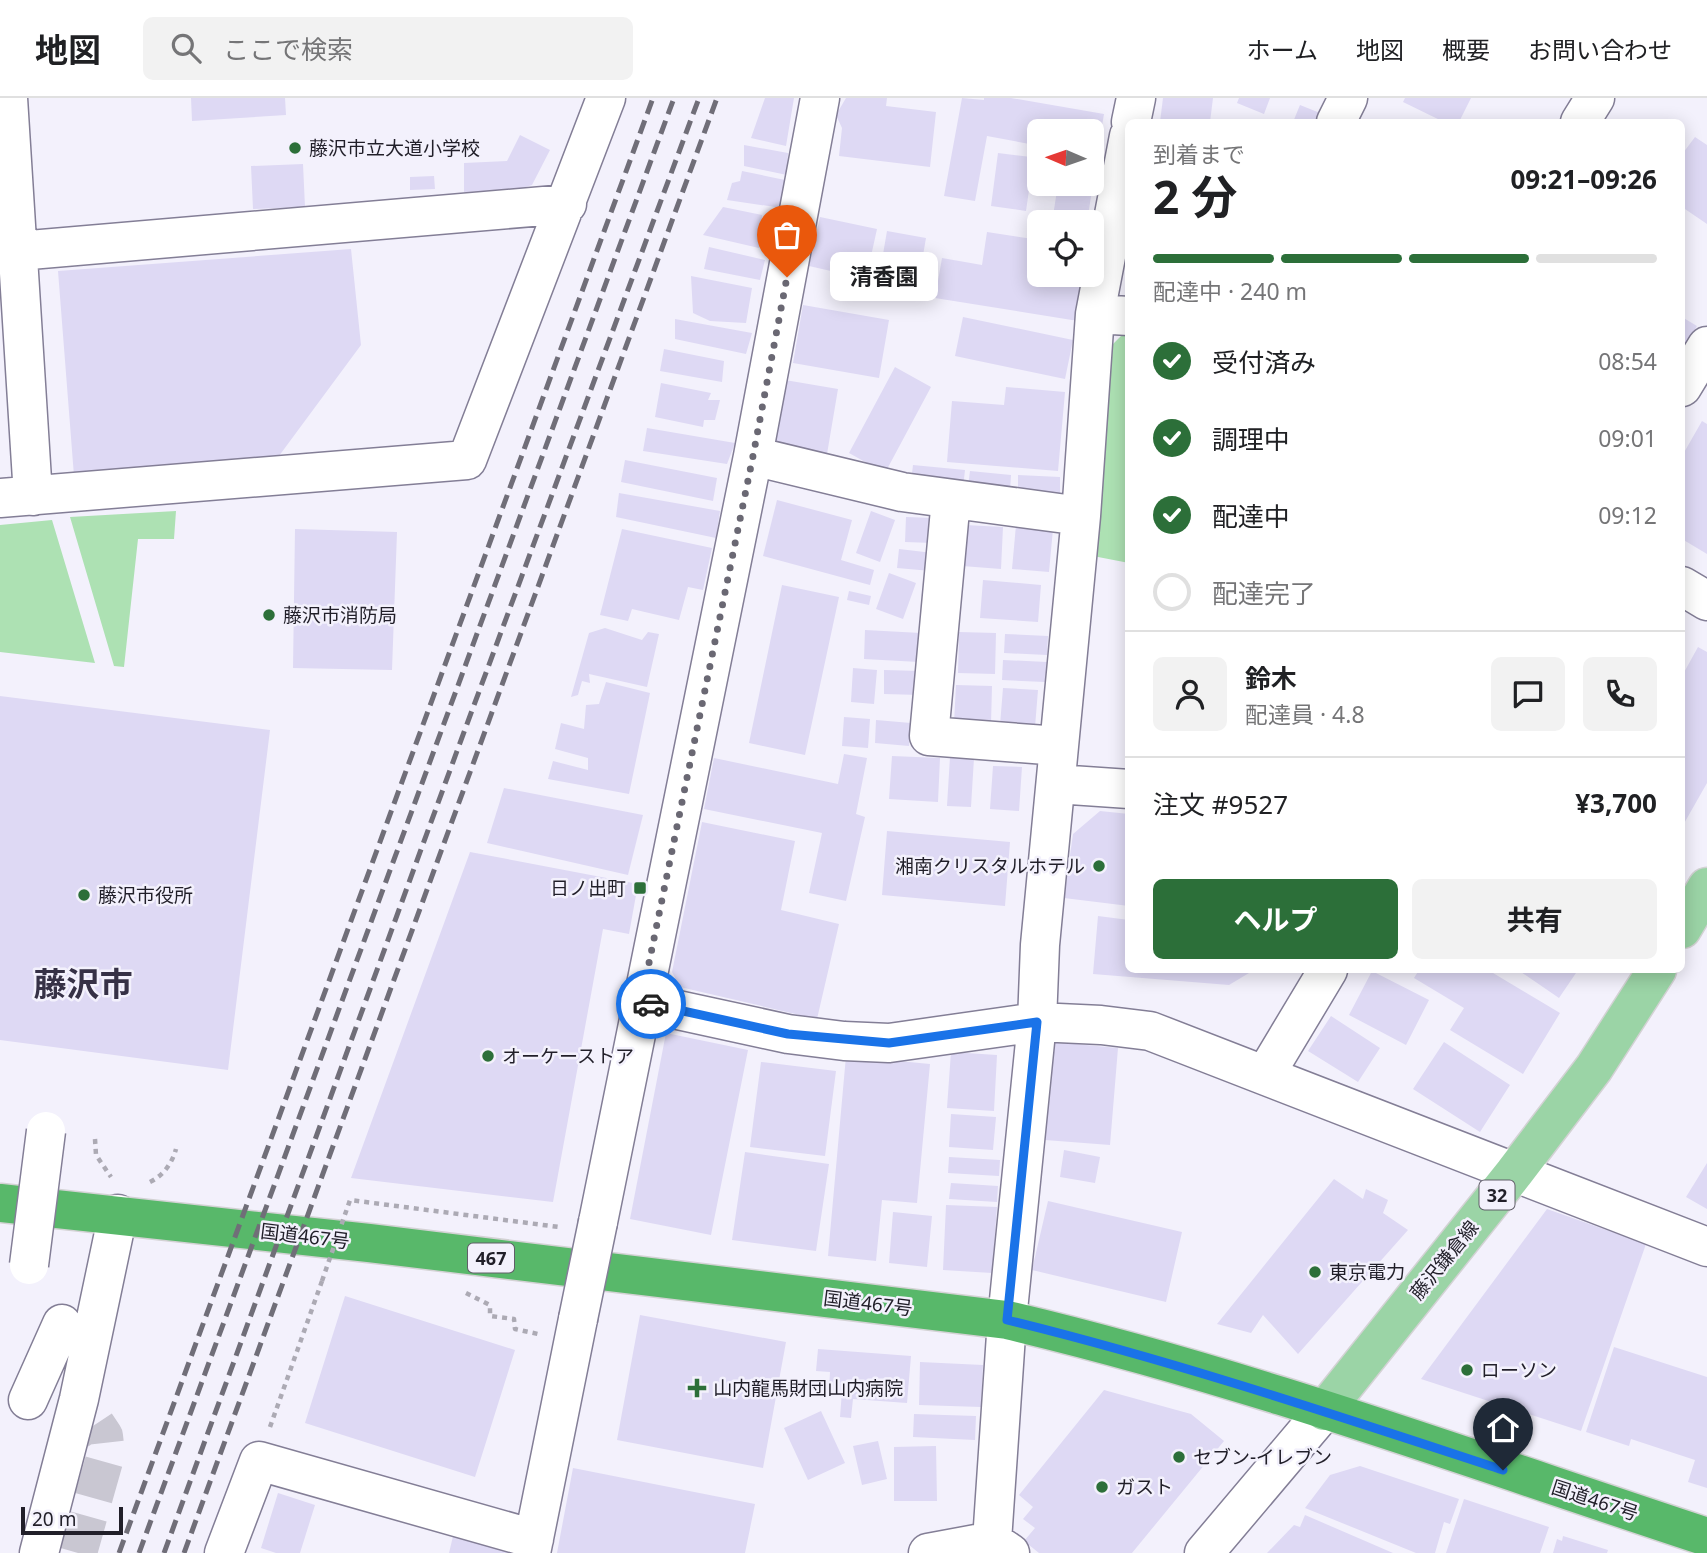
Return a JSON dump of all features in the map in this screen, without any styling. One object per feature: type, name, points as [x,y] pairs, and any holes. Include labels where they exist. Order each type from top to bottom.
[{"type":"highway","name":"国道467号","points":[[0,1203],[117,1198],[1007,1320],[1095,1341],[1324,1410],[1707,1537]]},
{"type":"main road","points":[[1685,924],[1707,887]]},
{"type":"main road","name":"藤沢鎌倉線","points":[[1324,1410],[1514,1173],[1594,1068],[1655,973]]},
{"type":"street","points":[[8,98],[18,251],[16,497],[467,460],[606,98]]},
{"type":"street","points":[[224,1553],[259,1461],[532,1546],[753,456],[820,98]]},
{"type":"street","points":[[1132,119],[1136,98]]},
{"type":"street","points":[[1338,119],[1348,98]]},
{"type":"street","points":[[1582,119],[1595,98]]},
{"type":"street","points":[[928,1553],[1001,1547],[1007,1320],[1037,1022],[1040,945],[1080,516],[1112,315],[1125,178]]},
{"type":"street","points":[[18,251],[567,204]]},
{"type":"street","points":[[1685,382],[1707,346]]},
{"type":"street","points":[[753,456],[902,492],[1080,516]]},
{"type":"street","points":[[951,499],[929,737],[1059,746]]},
{"type":"street","points":[[1685,588],[1707,601]]},
{"type":"street","points":[[1056,784],[1125,789]]},
{"type":"street","points":[[1265,1075],[1326,973]]},
{"type":"street","points":[[641,1002],[788,1034],[844,1041],[889,1043],[1037,1022],[1150,1031],[1707,1247]]},
{"type":"street","points":[[29,1265],[46,1131]]},
{"type":"street","points":[[39,1553],[87,1412],[117,1198]]},
{"type":"street","points":[[28,1399],[62,1324]]},
{"type":"street","points":[[1204,1553],[1324,1410]]},
{"type":"path","points":[[95,1139],[96,1155],[117,1198]]},
{"type":"path","points":[[147,1184],[157,1179],[172,1161],[176,1149]]},
{"type":"path","points":[[259,1461],[349,1200],[597,1227]]},
{"type":"path","points":[[456,1288],[490,1305],[490,1316],[514,1319],[515,1329],[528,1332]]},
{"type":"green space","points":[[1122,335],[1125,335],[1125,562],[1093,556],[1110,347]]},
{"type":"green space","points":[[176,511],[174,539],[138,539],[124,667],[114,666],[70,517]]},
{"type":"green space","points":[[52,520],[95,663],[0,652],[0,525]]},
{"type":"building","points":[[191,98],[285,98],[286,115],[192,121]]},
{"type":"building","points":[[765,98],[794,98],[786,146],[751,138]]},
{"type":"building","points":[[846,98],[887,98],[886,106],[936,112],[930,167],[839,156],[842,128],[836,115]]},
{"type":"building","points":[[962,98],[1011,98],[1104,114],[1103,119],[1027,119],[1027,144],[987,136],[975,201],[944,196]]},
{"type":"building","points":[[1163,98],[1213,98],[1210,119],[1160,119]]},
{"type":"building","points":[[1239,98],[1270,98],[1264,114],[1237,103]]},
{"type":"building","points":[[1405,98],[1471,98],[1460,119],[1438,119],[1403,102]]},
{"type":"building","points":[[1300,105],[1325,115],[1323,119],[1294,119]]},
{"type":"building","points":[[520,135],[550,150],[532,185],[513,191],[464,192],[464,163],[507,161]]},
{"type":"building","points":[[1695,137],[1707,145],[1707,224],[1685,209],[1685,150]]},
{"type":"building","points":[[744,145],[788,153],[787,175],[744,166]]},
{"type":"building","points":[[998,153],[1027,156],[1026,211],[991,206]]},
{"type":"building","points":[[303,164],[305,207],[253,209],[251,166]]},
{"type":"building","points":[[742,171],[785,180],[782,208],[727,200],[732,183],[740,181]]},
{"type":"building","points":[[434,176],[435,189],[410,190],[410,177]]},
{"type":"building","points":[[1056,196],[1091,196],[1089,210],[1054,210]]},
{"type":"building","points":[[723,207],[762,215],[759,248],[703,235]]},
{"type":"building","points":[[820,217],[877,229],[866,279],[809,266]]},
{"type":"building","points":[[887,231],[926,238],[917,290],[878,283]]},
{"type":"building","points":[[987,232],[1027,238],[1027,287],[1083,287],[1078,321],[935,298],[942,258],[982,265]]},
{"type":"building","points":[[709,247],[765,260],[760,280],[704,269]]},
{"type":"building","points":[[351,249],[361,345],[276,460],[74,476],[58,271]]},
{"type":"building","points":[[691,276],[752,288],[746,323],[710,321],[693,313]]},
{"type":"building","points":[[803,305],[889,320],[879,378],[793,363]]},
{"type":"building","points":[[963,317],[1073,340],[1065,379],[955,356]]},
{"type":"building","points":[[675,319],[752,333],[746,354],[675,339]]},
{"type":"building","points":[[1685,319],[1697,326],[1685,347]]},
{"type":"building","points":[[664,349],[724,361],[722,382],[660,371]]},
{"type":"building","points":[[895,367],[931,387],[885,473],[849,453]]},
{"type":"building","points":[[785,380],[838,389],[826,460],[785,452],[773,439]]},
{"type":"building","points":[[661,383],[711,393],[708,400],[720,400],[715,420],[704,420],[703,427],[655,417]]},
{"type":"building","points":[[1006,387],[1065,392],[1058,471],[947,462],[952,401],[1004,405]]},
{"type":"building","points":[[1702,421],[1707,424],[1707,554],[1685,541],[1685,451]]},
{"type":"building","points":[[647,428],[735,443],[727,464],[643,451]]},
{"type":"building","points":[[625,460],[717,478],[713,501],[621,482]]},
{"type":"building","points":[[913,465],[965,470],[963,488],[911,482]]},
{"type":"building","points":[[970,471],[1011,475],[1010,491],[968,487]]},
{"type":"building","points":[[1018,475],[1060,477],[1060,496],[1018,494]]},
{"type":"building","points":[[619,493],[720,511],[716,538],[616,517]]},
{"type":"building","points":[[777,500],[852,520],[841,560],[874,570],[870,585],[763,556]]},
{"type":"building","points":[[871,511],[895,520],[880,562],[856,553]]},
{"type":"building","points":[[906,517],[934,518],[933,543],[905,542]]},
{"type":"building","points":[[965,525],[1003,527],[1001,569],[962,566]]},
{"type":"building","points":[[1016,525],[1053,529],[1049,572],[1012,569]]},
{"type":"building","points":[[295,529],[397,532],[392,670],[293,668]]},
{"type":"building","points":[[622,529],[712,548],[703,590],[688,587],[679,620],[632,609],[628,621],[600,615]]},
{"type":"building","points":[[899,549],[933,553],[931,571],[897,568]]},
{"type":"building","points":[[889,573],[916,583],[903,619],[876,609]]},
{"type":"building","points":[[983,580],[1041,585],[1038,622],[980,618]]},
{"type":"building","points":[[782,585],[839,597],[805,755],[749,743]]},
{"type":"building","points":[[849,591],[871,596],[869,605],[847,600]]},
{"type":"building","points":[[605,628],[642,640],[648,632],[659,634],[647,687],[589,674],[590,683],[582,681],[578,695],[571,697],[589,633]]},
{"type":"building","points":[[865,630],[921,633],[919,662],[864,659]]},
{"type":"building","points":[[959,632],[996,633],[995,674],[958,673]]},
{"type":"building","points":[[1005,634],[1048,636],[1047,655],[1004,653]]},
{"type":"building","points":[[1698,647],[1707,652],[1707,783],[1685,822],[1685,671]]},
{"type":"building","points":[[1003,660],[1047,662],[1045,682],[1002,680]]},
{"type":"building","points":[[853,668],[877,670],[874,704],[851,702]]},
{"type":"building","points":[[884,670],[920,671],[920,695],[884,694]]},
{"type":"building","points":[[606,682],[650,693],[629,794],[548,779],[553,761],[588,770],[588,758],[555,749],[561,723],[584,729],[586,705],[599,704]]},
{"type":"building","points":[[956,685],[992,686],[991,724],[954,723]]},
{"type":"building","points":[[1003,688],[1038,690],[1035,727],[1000,725]]},
{"type":"building","name":"藤沢市役所","points":[[0,696],[270,730],[228,1070],[0,1040]]},
{"type":"building","points":[[844,717],[870,719],[868,748],[842,746]]},
{"type":"building","points":[[876,720],[911,723],[909,746],[875,743]]},
{"type":"building","points":[[844,754],[867,758],[856,814],[865,817],[846,901],[809,893],[822,833],[704,809],[714,758],[838,784]]},
{"type":"building","points":[[892,756],[940,758],[938,802],[889,799]]},
{"type":"building","points":[[950,757],[974,758],[971,807],[947,806]]},
{"type":"building","points":[[993,766],[1022,767],[1019,811],[990,809]]},
{"type":"building","points":[[504,788],[643,815],[628,875],[487,843]]},
{"type":"building","name":"湘南クリスタルホテル","points":[[1100,811],[1125,814],[1125,906],[1064,898],[1073,834]]},
{"type":"building","points":[[702,822],[795,841],[781,910],[839,924],[817,1019],[680,987],[672,972]]},
{"type":"building","points":[[887,831],[1010,842],[1005,906],[882,895]]},
{"type":"building","name":"オーケーストア","points":[[470,852],[638,884],[629,934],[603,929],[553,1202],[351,1178]]},
{"type":"building","name":"湘南クリスタルホテル","points":[[1098,916],[1125,919],[1125,973],[1249,973],[1229,985],[1093,974]]},
{"type":"building","points":[[1371,973],[1429,1000],[1406,1045],[1349,1015]]},
{"type":"building","points":[[1417,973],[1493,973],[1560,1013],[1523,1074],[1450,1030],[1464,1008],[1414,978]]},
{"type":"building","points":[[1522,973],[1576,973],[1559,998]]},
{"type":"building","points":[[1331,1016],[1380,1048],[1358,1082],[1308,1051]]},
{"type":"building","points":[[666,1033],[748,1050],[711,1235],[630,1219]]},
{"type":"building","points":[[1054,1042],[1118,1048],[1110,1145],[1045,1140]]},
{"type":"building","points":[[1444,1042],[1510,1085],[1480,1132],[1413,1089]]},
{"type":"building","points":[[951,1052],[997,1055],[994,1111],[947,1108]]},
{"type":"building","points":[[846,1056],[930,1064],[917,1203],[882,1200],[876,1261],[828,1256]]},
{"type":"building","points":[[761,1062],[836,1071],[825,1156],[750,1147]]},
{"type":"building","points":[[951,1114],[996,1117],[993,1150],[949,1147]]},
{"type":"building","points":[[1064,1150],[1100,1157],[1095,1183],[1060,1177]]},
{"type":"building","points":[[745,1152],[829,1164],[816,1251],[732,1240]]},
{"type":"building","points":[[949,1157],[1000,1160],[999,1176],[948,1173]]},
{"type":"building","points":[[1707,1163],[1707,1209],[1686,1197]]},
{"type":"building","name":"東京電力","points":[[1334,1179],[1363,1199],[1366,1189],[1388,1200],[1383,1213],[1408,1230],[1298,1354],[1263,1315],[1251,1333],[1217,1324]]},
{"type":"building","points":[[951,1183],[998,1186],[997,1202],[949,1199]]},
{"type":"building","points":[[1048,1201],[1182,1232],[1166,1302],[1032,1270]]},
{"type":"building","points":[[946,1205],[997,1207],[992,1273],[943,1270]]},
{"type":"building","points":[[1547,1209],[1646,1244],[1581,1431],[1421,1379]]},
{"type":"building","points":[[893,1212],[932,1216],[927,1267],[889,1263]]},
{"type":"building","points":[[345,1296],[515,1350],[475,1477],[305,1423]]},
{"type":"building","points":[[640,1315],[786,1342],[763,1468],[617,1440]]},
{"type":"building","points":[[1614,1347],[1707,1377],[1707,1488],[1688,1482],[1695,1460],[1631,1439],[1629,1446],[1586,1432]]},
{"type":"building","points":[[818,1349],[911,1356],[907,1403],[853,1399],[851,1418],[840,1417],[842,1391],[829,1390],[830,1372],[816,1371]]},
{"type":"building","points":[[920,1362],[983,1365],[981,1407],[919,1405]]},
{"type":"building","points":[[1104,1390],[1191,1414],[1224,1441],[1132,1553],[1039,1553],[1024,1541],[1035,1528],[1023,1519],[1033,1507],[1019,1495]]},
{"type":"building","points":[[821,1411],[845,1463],[808,1480],[784,1428]]},
{"type":"building","points":[[914,1414],[976,1416],[975,1440],[913,1437]]},
{"type":"building","points":[[878,1441],[887,1479],[862,1485],[853,1446]]},
{"type":"building","points":[[936,1446],[937,1501],[894,1501],[894,1447]]},
{"type":"building","points":[[1360,1466],[1459,1499],[1450,1524],[1444,1522],[1435,1553],[1416,1553],[1305,1508],[1330,1475]]},
{"type":"building","points":[[573,1468],[755,1504],[745,1553],[557,1553]]},
{"type":"building","points":[[278,1493],[315,1505],[300,1553],[276,1553],[261,1548]]},
{"type":"building","points":[[1464,1499],[1549,1527],[1540,1553],[1446,1553]]},
{"type":"building","points":[[1305,1515],[1393,1553],[1267,1553],[1294,1525],[1300,1527]]},
{"type":"building","points":[[454,1532],[511,1544],[509,1553],[449,1553]]},
{"type":"building","points":[[1563,1536],[1608,1550],[1607,1553],[1553,1553],[1557,1539],[1562,1541]]},
{"type":"tunnel","points":[[78,1553],[106,1454],[104,1436],[96,1424]]},
{"type":"railway","points":[[119,1553],[653,98]]},
{"type":"railway","points":[[139,1553],[674,98]]},
{"type":"railway","points":[[164,1553],[699,98]]},
{"type":"railway","points":[[184,1553],[717,98]]},
{"type":"way so far","points":[[651,1004],[641,1002],[787,277]]},
{"type":"place","name":"藤沢市立大道小学校","points":[[295,148]]},
{"type":"place","name":"清香園","points":[[787,277]]},
{"type":"place","name":"藤沢市消防局","points":[[269,615]]},
{"type":"place","name":"湘南クリスタルホテル","points":[[1099,866]]},
{"type":"place","name":"日ノ出町","points":[[640,888]]},
{"type":"place","name":"藤沢市役所","points":[[84,895]]},
{"type":"place","name":"オーケーストア","points":[[488,1056]]},
{"type":"place","name":"東京電力","points":[[1315,1272]]},
{"type":"place","name":"ローソン","points":[[1467,1370]]},
{"type":"place","name":"山内龍馬財団山内病院","points":[[697,1388]]},
{"type":"place","name":"セブン-イレブン","points":[[1179,1457]]},
{"type":"place","name":"ガスト","points":[[1102,1487]]},
{"type":"district","name":"藤沢市","points":[[83,983]]},
{"type":"route","points":[[651,1004],[788,1034],[844,1041],[889,1043],[1037,1022],[1007,1320],[1095,1341],[1324,1410],[1503,1470]]}]
